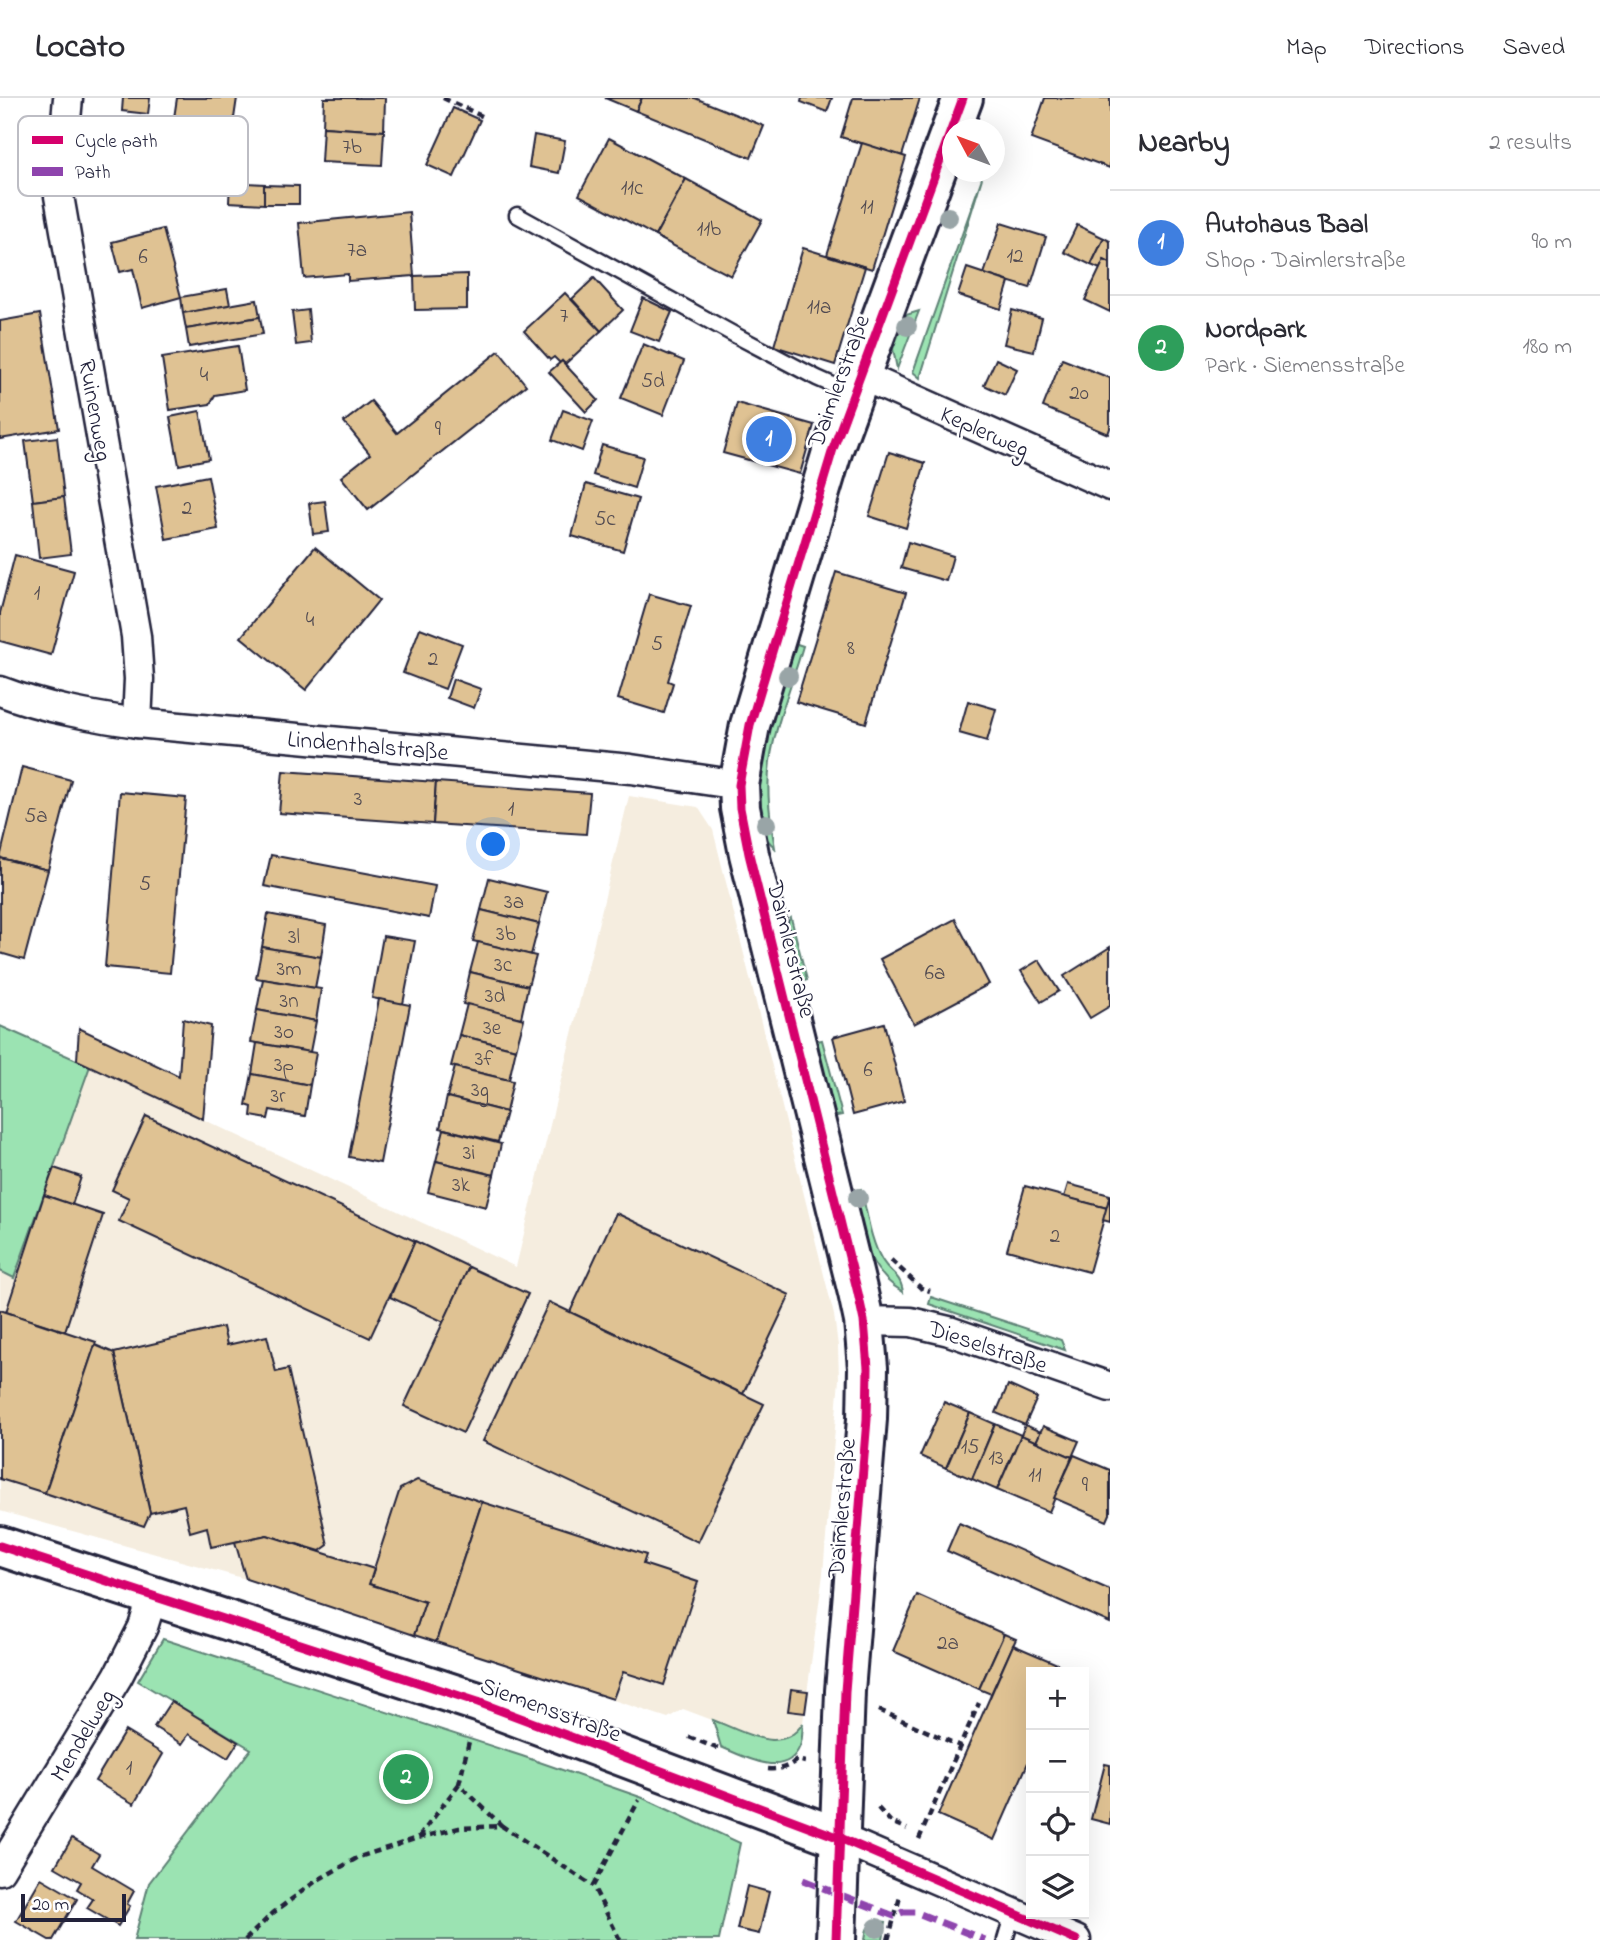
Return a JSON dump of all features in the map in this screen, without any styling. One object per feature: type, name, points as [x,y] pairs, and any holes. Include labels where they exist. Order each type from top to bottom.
[{"type":"street","name":"Ruinenweg","points":[[66,116],[68,98]]},
{"type":"street","name":"Daimlerstraße","points":[[836,1940],[845,1691],[867,1419],[868,1368],[864,1321],[748,854],[739,785],[750,725],[833,449],[963,98]]},
{"type":"street","name":"Ruinenweg","points":[[59,196],[136,636],[139,679],[137,723]]},
{"type":"street","name":"Keplerweg","points":[[857,385],[1110,486]]},
{"type":"street","name":"Lindenthalstraße","points":[[0,691],[28,702],[137,723],[631,769],[739,785]]},
{"type":"street","name":"Dieselstraße","points":[[864,1321],[911,1322],[949,1331],[1110,1387]]},
{"type":"street","name":"Siemensstraße","points":[[0,1546],[478,1702],[840,1838],[1076,1940]]},
{"type":"street","name":"Mendelweg","points":[[0,1870],[118,1676],[143,1627],[153,1595]]},
{"type":"lane","name":"Daimlerstraße","points":[[517,215],[817,379],[857,385]]},
{"type":"lane","points":[[1005,1940],[1013,1913]]},
{"type":"path","points":[[443,98],[486,118]]},
{"type":"path","points":[[887,1253],[892,1262],[921,1288]]},
{"type":"path","points":[[418,1838],[459,1784],[478,1702]]},
{"type":"path","points":[[921,1835],[979,1703]]},
{"type":"path","points":[[876,1709],[960,1746]]},
{"type":"path","points":[[689,1737],[725,1752]]},
{"type":"path","points":[[761,1767],[779,1769],[788,1767],[797,1760],[842,1772]]},
{"type":"path","points":[[593,1886],[657,1769]]},
{"type":"path","points":[[459,1784],[502,1826],[593,1886],[620,1940]]},
{"type":"path","points":[[245,1940],[273,1913],[316,1881],[359,1857],[459,1828],[502,1826]]},
{"type":"shaded area","points":[[629,796],[698,807],[713,830],[834,1315],[839,1379],[823,1574],[803,1723],[792,1737],[784,1740],[768,1741],[683,1709],[668,1718],[246,1579],[0,1511],[0,1271],[14,1277],[90,1066],[516,1267]]},
{"type":"green space","points":[[981,182],[981,182],[920,378],[913,372]]},
{"type":"green space","points":[[919,311],[897,369],[893,349],[906,315]]},
{"type":"green space","points":[[794,643],[803,646],[776,732],[770,761],[769,805],[775,848],[763,835],[758,791],[767,731]]},
{"type":"green space","points":[[791,918],[807,980],[797,983],[783,927]]},
{"type":"green space","points":[[0,1026],[90,1066],[14,1278],[0,1271]]},
{"type":"green space","points":[[822,1040],[842,1115],[832,1117],[812,1042]]},
{"type":"green space","points":[[861,1189],[878,1252],[885,1265],[900,1281],[903,1292],[880,1273],[866,1248],[851,1191]]},
{"type":"green space","points":[[931,1297],[1061,1340],[1065,1350],[929,1304]]},
{"type":"green space","points":[[163,1639],[643,1798],[740,1843],[719,1940],[134,1940],[149,1883],[251,1749],[138,1681]]},
{"type":"green space","points":[[713,1720],[749,1735],[773,1740],[794,1733],[803,1723],[801,1743],[794,1756],[785,1762],[775,1764],[752,1760],[721,1747]]},
{"type":"green space","points":[[877,1921],[886,1922],[883,1940],[865,1940],[869,1926]]},
{"type":"building","points":[[123,98],[150,98],[148,114],[122,111]]},
{"type":"building","points":[[177,98],[237,98],[234,116],[174,116]]},
{"type":"building","points":[[324,98],[385,98],[384,131],[323,127]]},
{"type":"building","points":[[605,98],[642,98],[636,111]]},
{"type":"building","points":[[642,98],[695,98],[764,126],[751,158],[636,111]]},
{"type":"building","points":[[802,98],[832,98],[827,112],[801,102]]},
{"type":"building","points":[[853,98],[920,98],[902,156],[841,137]]},
{"type":"building","points":[[1045,98],[1110,98],[1110,168],[1031,139]]},
{"type":"building","points":[[453,108],[480,120],[454,177],[427,165]]},
{"type":"building","points":[[323,127],[384,131],[382,165],[321,162]]},
{"type":"building","points":[[534,135],[565,141],[559,173],[529,167]]},
{"type":"building","points":[[609,138],[686,179],[655,236],[579,195]]},
{"type":"building","points":[[862,143],[906,157],[872,269],[827,255]]},
{"type":"building","points":[[686,179],[762,220],[731,276],[655,236]]},
{"type":"building","points":[[248,183],[265,184],[264,204],[229,202],[229,196],[248,196]]},
{"type":"building","points":[[264,185],[299,186],[299,204],[264,204]]},
{"type":"building","points":[[409,212],[414,276],[348,281],[348,274],[304,278],[299,223]]},
{"type":"building","points":[[1001,223],[1046,237],[1030,288],[984,274]]},
{"type":"building","points":[[1077,225],[1104,238],[1091,265],[1064,252]]},
{"type":"building","points":[[163,229],[181,297],[142,308],[133,269],[120,272],[112,242]]},
{"type":"building","points":[[1104,238],[1110,241],[1110,263],[1104,260],[1100,269],[1091,265]]},
{"type":"building","points":[[803,248],[865,267],[835,365],[774,346]]},
{"type":"building","points":[[1104,260],[1110,263],[1110,312],[1085,300]]},
{"type":"building","points":[[967,268],[1009,282],[1001,309],[958,295]]},
{"type":"building","points":[[467,274],[467,309],[415,310],[414,276]]},
{"type":"building","points":[[594,278],[623,310],[601,331],[572,299]]},
{"type":"building","points":[[227,289],[230,305],[183,313],[181,297]]},
{"type":"building","points":[[565,293],[601,331],[565,364],[554,357],[550,360],[524,331]]},
{"type":"building","points":[[643,298],[672,312],[659,342],[630,331]]},
{"type":"building","points":[[257,300],[260,317],[186,329],[183,313]]},
{"type":"building","points":[[308,310],[311,343],[296,345],[292,312]]},
{"type":"building","points":[[1012,310],[1042,318],[1034,351],[1004,344]]},
{"type":"building","points":[[40,314],[59,429],[0,439],[0,321]]},
{"type":"building","points":[[260,317],[263,334],[189,347],[186,329]]},
{"type":"building","points":[[643,344],[684,361],[663,415],[621,398]]},
{"type":"building","points":[[238,346],[245,390],[215,395],[210,404],[170,410],[162,358]]},
{"type":"building","points":[[499,351],[526,385],[368,510],[341,477],[370,454],[344,422],[371,401],[397,433]]},
{"type":"building","points":[[996,359],[1017,369],[1005,395],[984,385]]},
{"type":"building","points":[[1062,359],[1110,378],[1108,434],[1043,407]]},
{"type":"building","points":[[562,361],[598,400],[586,412],[549,372]]},
{"type":"building","points":[[737,403],[814,425],[800,474],[723,453]]},
{"type":"building","points":[[563,410],[593,421],[582,451],[552,440]]},
{"type":"building","points":[[200,411],[209,459],[179,465],[170,417]]},
{"type":"building","points":[[57,437],[64,497],[33,501],[25,441]]},
{"type":"building","points":[[602,445],[643,457],[634,488],[593,475]]},
{"type":"building","points":[[889,452],[925,463],[906,528],[869,516]]},
{"type":"building","points":[[208,476],[218,529],[166,539],[156,486]]},
{"type":"building","points":[[586,484],[638,499],[623,551],[572,536]]},
{"type":"building","points":[[64,497],[71,554],[39,558],[33,501]]},
{"type":"building","points":[[325,501],[329,532],[313,534],[309,503]]},
{"type":"building","points":[[908,542],[953,556],[946,581],[901,568]]},
{"type":"building","points":[[315,547],[379,600],[306,690],[241,637]]},
{"type":"building","points":[[15,555],[74,571],[51,655],[0,641],[0,613]]},
{"type":"building","points":[[836,572],[906,593],[866,723],[796,702]]},
{"type":"building","points":[[649,594],[691,606],[668,681],[673,683],[664,713],[618,699]]},
{"type":"building","points":[[420,628],[462,644],[445,689],[403,673]]},
{"type":"building","points":[[453,679],[481,689],[474,708],[447,698]]},
{"type":"building","points":[[968,701],[996,709],[987,741],[959,733]]},
{"type":"building","points":[[22,767],[71,780],[48,870],[0,858]]},
{"type":"building","points":[[283,771],[436,782],[433,824],[279,813]]},
{"type":"building","points":[[436,782],[590,793],[586,834],[433,824]]},
{"type":"building","points":[[120,792],[186,798],[170,973],[105,967]]},
{"type":"building","points":[[271,855],[435,886],[429,918],[264,886]]},
{"type":"building","points":[[0,858],[48,870],[24,960],[0,953]]},
{"type":"building","points":[[489,878],[547,892],[539,924],[481,910]]},
{"type":"building","points":[[481,910],[539,924],[531,955],[473,941]]},
{"type":"building","points":[[268,914],[326,925],[321,957],[262,947]]},
{"type":"building","points":[[955,919],[989,984],[914,1024],[880,959]]},
{"type":"building","points":[[383,936],[415,941],[403,1004],[372,998]]},
{"type":"building","points":[[478,942],[536,956],[528,986],[470,972]]},
{"type":"building","points":[[262,947],[321,957],[315,988],[256,978]]},
{"type":"building","points":[[1110,947],[1110,1006],[1090,1018],[1064,976]]},
{"type":"building","points":[[1039,960],[1059,991],[1041,1002],[1021,971]]},
{"type":"building","points":[[470,972],[528,986],[521,1018],[463,1004]]},
{"type":"building","points":[[263,979],[321,989],[316,1021],[257,1010]]},
{"type":"building","points":[[379,999],[410,1005],[380,1163],[349,1157]]},
{"type":"building","points":[[467,1004],[524,1019],[516,1049],[459,1035]]},
{"type":"building","points":[[257,1010],[316,1021],[310,1052],[251,1042]]},
{"type":"building","points":[[183,1019],[211,1026],[203,1119],[77,1060],[79,1028],[179,1076]]},
{"type":"building","points":[[884,1023],[904,1101],[853,1115],[833,1037]]},
{"type":"building","points":[[459,1035],[516,1049],[509,1080],[451,1066]]},
{"type":"building","points":[[257,1043],[316,1053],[310,1085],[252,1074]]},
{"type":"building","points":[[455,1067],[513,1081],[506,1112],[447,1097]]},
{"type":"building","points":[[252,1074],[310,1085],[305,1116],[270,1110],[268,1119],[251,1116],[252,1107],[246,1105]]},
{"type":"building","points":[[447,1097],[506,1112],[498,1142],[440,1128]]},
{"type":"building","points":[[146,1116],[415,1241],[370,1338],[119,1221],[129,1198],[112,1190]]},
{"type":"building","points":[[444,1129],[501,1144],[494,1175],[436,1161]]},
{"type":"building","points":[[436,1161],[494,1175],[486,1207],[428,1192]]},
{"type":"building","points":[[54,1168],[81,1177],[72,1205],[44,1195]]},
{"type":"building","points":[[1068,1184],[1110,1195],[1107,1208],[1064,1197]]},
{"type":"building","points":[[1025,1186],[1107,1208],[1089,1272],[1007,1250]]},
{"type":"building","points":[[44,1195],[103,1215],[65,1331],[6,1312]]},
{"type":"building","points":[[1110,1195],[1110,1222],[1103,1220]]},
{"type":"building","points":[[616,1213],[790,1295],[743,1394],[570,1312]]},
{"type":"building","points":[[415,1241],[469,1267],[444,1322],[390,1297]]},
{"type":"building","points":[[469,1267],[528,1294],[463,1433],[404,1406]]},
{"type":"building","points":[[549,1302],[764,1404],[698,1542],[483,1441]]},
{"type":"building","points":[[0,1310],[96,1342],[45,1493],[0,1479]]},
{"type":"building","points":[[223,1327],[227,1345],[267,1336],[276,1372],[288,1369],[328,1545],[320,1551],[267,1535],[211,1547],[207,1527],[190,1532],[184,1505],[150,1513],[114,1353]]},
{"type":"building","points":[[95,1345],[114,1353],[150,1513],[144,1526],[45,1493]]},
{"type":"building","points":[[1008,1385],[1037,1398],[1025,1425],[996,1413]]},
{"type":"building","points":[[944,1402],[970,1413],[946,1468],[920,1456]]},
{"type":"building","points":[[970,1413],[995,1424],[972,1479],[946,1468]]},
{"type":"building","points":[[995,1424],[1021,1435],[997,1490],[972,1479]]},
{"type":"building","points":[[1025,1425],[1041,1432],[1036,1442],[1021,1435]]},
{"type":"building","points":[[1043,1426],[1079,1441],[1072,1457],[1036,1442]]},
{"type":"building","points":[[1021,1435],[1072,1457],[1049,1512],[997,1490]]},
{"type":"building","points":[[1074,1455],[1110,1470],[1110,1514],[1107,1521],[1054,1498]]},
{"type":"building","points":[[417,1480],[482,1502],[436,1642],[414,1635],[425,1602],[369,1584],[400,1489]]},
{"type":"building","points":[[482,1502],[646,1555],[643,1564],[698,1582],[664,1685],[623,1672],[613,1699],[436,1642]]},
{"type":"building","points":[[959,1523],[1110,1590],[1110,1623],[947,1551]]},
{"type":"building","points":[[267,1535],[374,1569],[369,1584],[425,1602],[414,1635],[246,1579],[235,1542]]},
{"type":"building","points":[[917,1595],[1004,1634],[979,1689],[893,1651]]},
{"type":"building","points":[[1004,1634],[1016,1639],[991,1694],[979,1689]]},
{"type":"building","points":[[1013,1645],[1064,1667],[1026,1667],[1026,1767],[994,1840],[938,1815]]},
{"type":"building","points":[[791,1689],[808,1691],[805,1713],[788,1711]]},
{"type":"building","points":[[171,1701],[238,1742],[228,1758],[189,1734],[182,1744],[154,1727]]},
{"type":"building","points":[[125,1731],[163,1754],[134,1804],[95,1781]]},
{"type":"building","points":[[1105,1764],[1110,1765],[1110,1824],[1091,1819]]},
{"type":"building","points":[[72,1838],[99,1854],[92,1866],[134,1891],[127,1904],[130,1906],[118,1926],[87,1908],[93,1899],[77,1889],[81,1882],[55,1867]]},
{"type":"building","points":[[41,1878],[77,1899],[53,1940],[16,1921]]},
{"type":"building","points":[[747,1886],[769,1892],[759,1934],[737,1929]]},
{"type":"marked path","points":[[803,1880],[894,1916],[903,1912],[915,1912],[985,1940]]},
{"type":"cycle path","points":[[836,1940],[845,1691],[867,1419],[868,1368],[864,1321],[858,1293],[749,854],[740,808],[739,785],[750,725],[833,449],[963,98]]},
{"type":"cycle path","points":[[0,1546],[478,1702],[840,1838],[1076,1940]]},
{"type":"place","name":"Autohaus Baal","points":[[769,439]]},
{"type":"place","name":"Nordpark","points":[[406,1777]]}]
